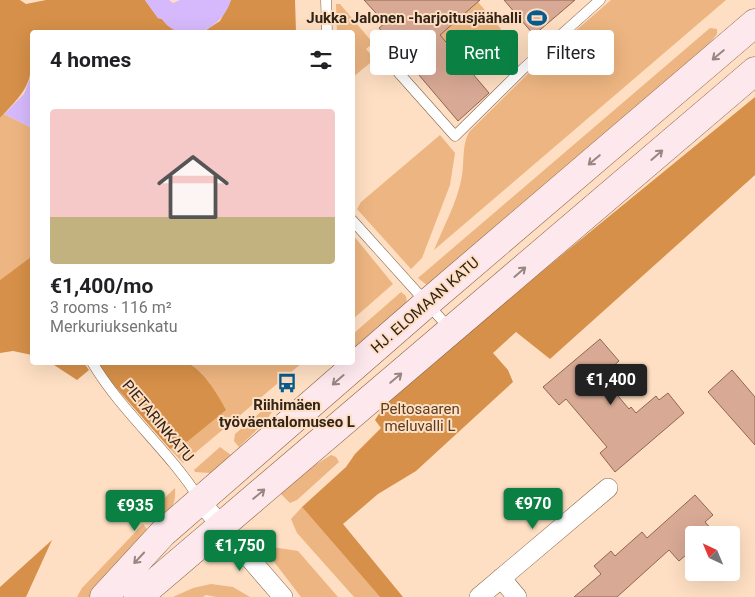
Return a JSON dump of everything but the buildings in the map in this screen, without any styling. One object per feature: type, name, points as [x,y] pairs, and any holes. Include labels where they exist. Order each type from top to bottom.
[{"type":"street","name":"HJ. ELOMAAN KATU","points":[[104,597],[163,533],[426,304],[755,23]]},
{"type":"street","points":[[138,597],[755,71]]},
{"type":"street","points":[[479,597],[608,488]]},
{"type":"street","points":[[200,501],[283,597]]},
{"type":"street","points":[[501,578],[517,597]]},
{"type":"lane","points":[[326,0],[327,30]]},
{"type":"lane","points":[[401,75],[455,136],[524,68],[600,0]]},
{"type":"lane","points":[[355,223],[452,331]]},
{"type":"lane","name":"PIETARINKATU","points":[[94,365],[124,405],[183,473],[200,501]]},
{"type":"shaded area","points":[[145,0],[169,0],[173,3],[180,0],[231,0],[219,20],[205,30],[176,30],[158,18]]},
{"type":"shaded area","points":[[611,0],[726,0],[434,250],[459,190],[465,144],[469,132],[528,74],[614,75],[614,30],[576,30]]},
{"type":"shaded area","points":[[478,2],[501,29],[446,30],[446,42],[440,35]]},
{"type":"shaded area","points":[[336,4],[340,4],[370,39],[370,46],[366,49],[370,53],[370,63],[355,75],[355,30],[337,30]]},
{"type":"shaded area","points":[[710,28],[717,29],[717,34],[699,56],[428,286],[418,278]]},
{"type":"shaded area","points":[[30,78],[30,127],[4,114],[24,94]]},
{"type":"shaded area","points":[[4,114],[30,127],[30,258],[0,280],[0,118]]},
{"type":"shaded area","points":[[440,135],[455,153],[450,185],[422,258],[411,269],[357,209],[361,202]]},
{"type":"shaded area","points":[[355,237],[393,284],[355,317]]},
{"type":"shaded area","points":[[401,292],[406,296],[407,303],[355,348],[355,332]]},
{"type":"shaded area","points":[[190,365],[300,365],[183,463],[170,449],[188,441]]},
{"type":"shaded area","points":[[269,405],[274,409],[265,422],[239,447],[234,441],[235,434]]},
{"type":"shaded area","points":[[220,447],[231,455],[211,473],[195,472],[194,470]]},
{"type":"shaded area","points":[[331,455],[336,457],[339,462],[297,500],[290,503],[278,491],[294,478]]},
{"type":"shaded area","points":[[175,488],[175,498],[170,510],[159,519],[159,505]]},
{"type":"shaded area","points":[[302,507],[380,597],[354,597],[297,533],[291,519]]},
{"type":"shaded area","points":[[143,524],[149,532],[92,597],[77,597],[82,588]]},
{"type":"shaded area","points":[[272,547],[298,551],[338,597],[301,597],[265,550]]},
{"type":"shaded area","points":[[211,584],[233,587],[250,597],[216,597],[206,595],[203,597],[173,597],[193,588]]},
{"type":"green space","points":[[0,0],[20,0],[26,4],[46,0],[145,0],[158,18],[162,19],[167,25],[182,30],[30,30],[29,80],[19,97],[0,118]]},
{"type":"green space","points":[[231,0],[295,0],[296,30],[206,30],[220,21]]},
{"type":"green space","name":"Peltosaaren meluvalli L","points":[[755,97],[755,175],[550,359],[516,332],[493,353],[508,370],[513,382],[416,471],[378,494],[343,524],[403,597],[380,597],[302,507],[346,467],[355,454],[381,428],[375,420],[392,394]]},
{"type":"green space","points":[[30,258],[30,355],[13,351],[0,353],[0,280]]},
{"type":"green space","points":[[54,365],[85,365],[89,370],[77,380]]},
{"type":"green space","points":[[99,365],[190,365],[203,375],[214,389],[226,410],[188,441],[170,449],[112,383]]},
{"type":"green space","points":[[52,540],[26,597],[0,597],[0,587]]},
{"type":"place","name":"Jukka Jalonen -harjoitusjäähalli","points":[[537,18]]},
{"type":"place","name":"Riihimäen työväentalomuseo L","points":[[287,383]]}]
